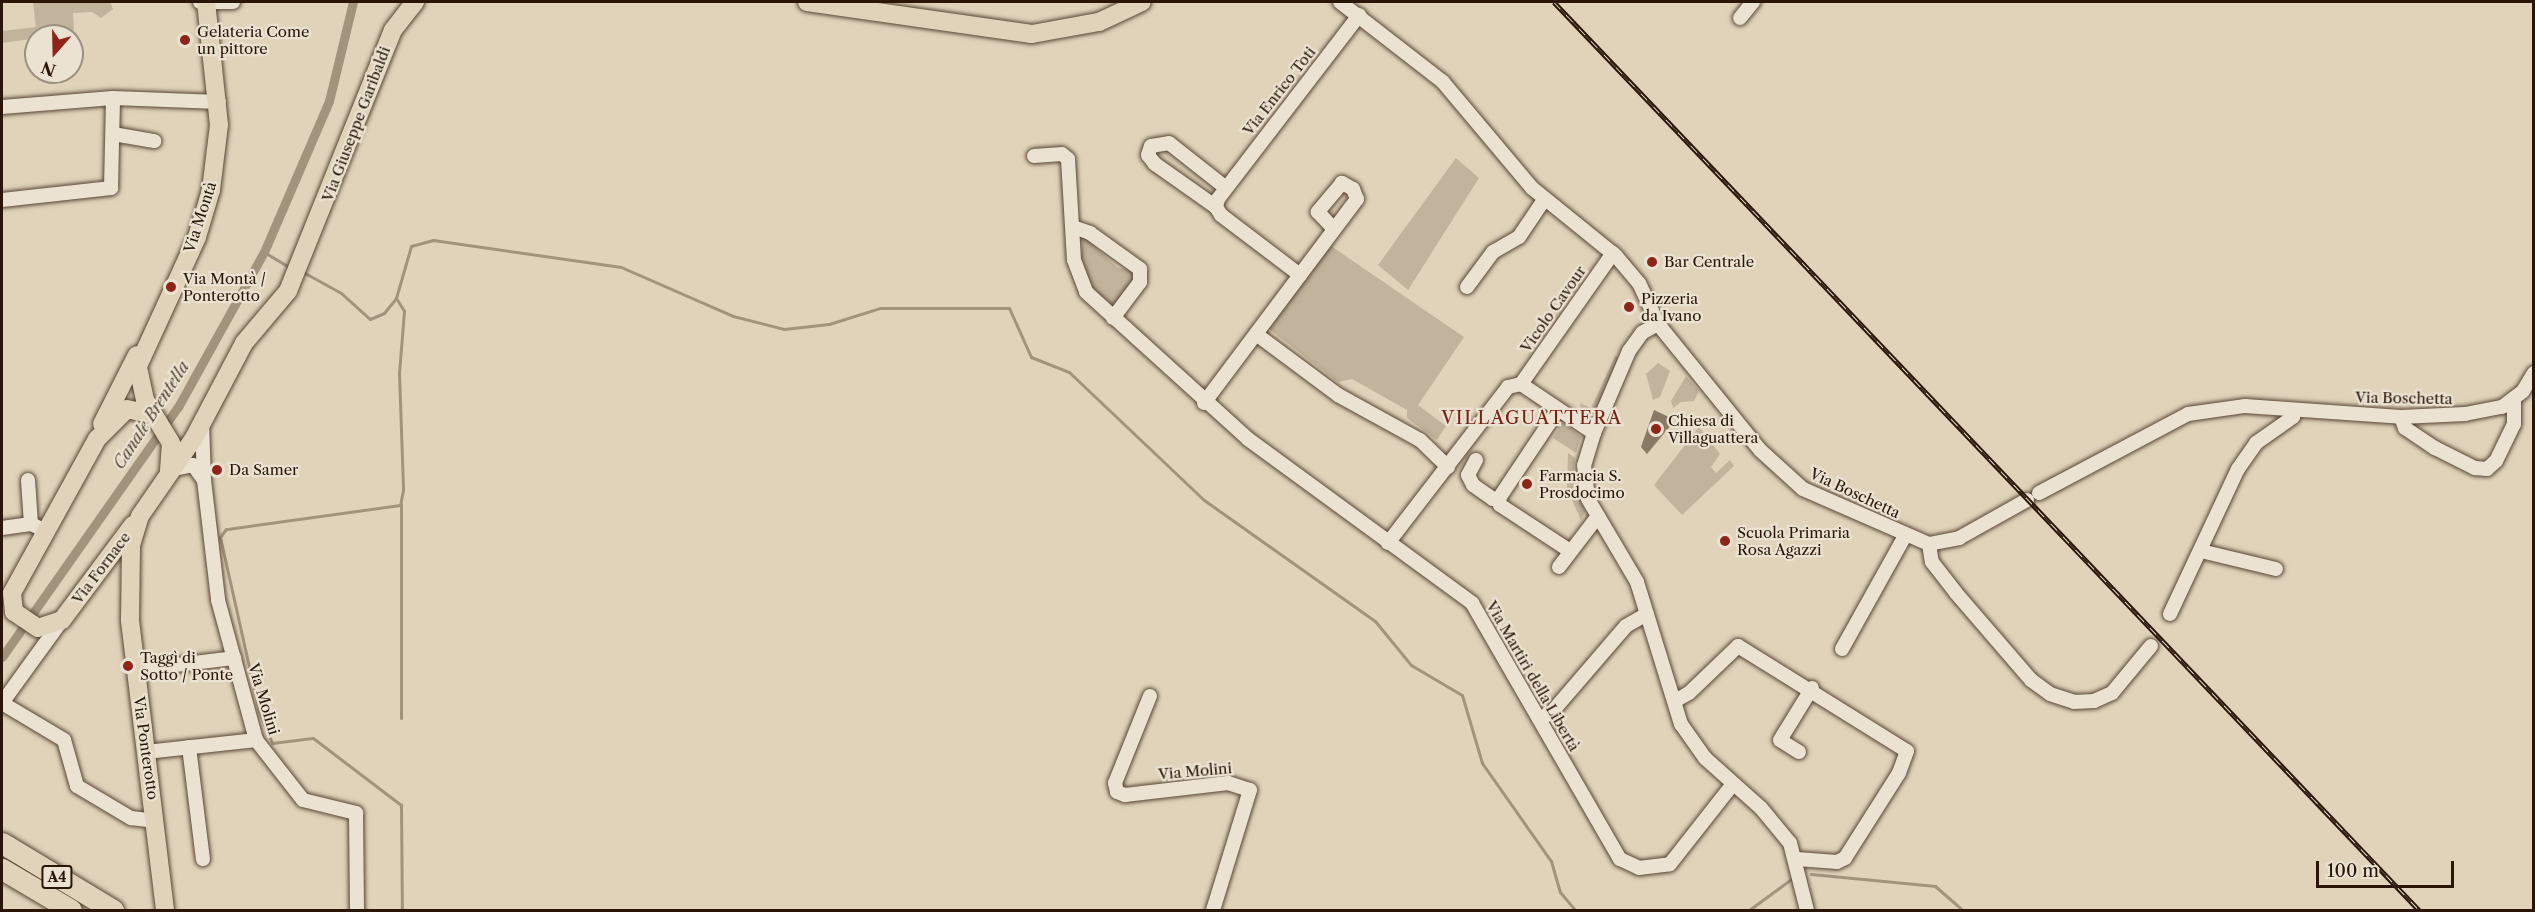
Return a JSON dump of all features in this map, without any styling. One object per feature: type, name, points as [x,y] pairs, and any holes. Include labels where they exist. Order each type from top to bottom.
[{"type":"highway","name":"A4","points":[[2,843],[113,910]]},
{"type":"highway","name":"A4","points":[[2,869],[70,910]]},
{"type":"main road","name":"Via Montà","points":[[153,416],[142,393],[138,366],[149,336],[204,214],[218,149],[219,102],[204,2]]},
{"type":"main road","name":"Via Giuseppe Garibaldi","points":[[304,255],[393,30],[415,2]]},
{"type":"main road","points":[[807,2],[1032,33],[1099,22],[1142,2]]},
{"type":"main road","name":"Via Ponterotto","points":[[165,910],[156,821],[135,670],[130,585],[131,545],[140,516],[170,475],[244,343],[293,281],[304,255]]},
{"type":"main road","points":[[37,627],[11,612],[12,593],[26,565],[38,527],[97,439],[149,336]]},
{"type":"main road","points":[[97,439],[127,409],[153,416],[167,433]]},
{"type":"main road","name":"Via Ponterotto","points":[[170,475],[172,451],[167,433],[183,434],[203,415]]},
{"type":"main road","name":"Via Fornace","points":[[37,627],[63,621],[95,572],[140,516]]},
{"type":"main road","points":[[95,572],[116,567],[130,585]]},
{"type":"street","name":"Via Montà","points":[[204,2],[233,2]]},
{"type":"street","name":"Via Boschetta","points":[[1340,2],[1443,82],[1544,200],[1612,253],[1639,283],[1658,324],[1781,472],[1814,495],[1905,536],[1929,544],[1959,538],[2188,414],[2245,406],[2401,417],[2465,414],[2514,399]]},
{"type":"street","points":[[1740,18],[1753,2]]},
{"type":"street","name":"Via Enrico Toti","points":[[1216,207],[1226,187],[1359,15]]},
{"type":"street","points":[[2,200],[111,188],[113,98]]},
{"type":"street","points":[[2,107],[113,98],[219,102]]},
{"type":"street","points":[[112,134],[154,141]]},
{"type":"street","points":[[1226,187],[1169,143],[1151,146],[1148,155],[1155,164],[1216,207],[1300,275]]},
{"type":"street","name":"Via Martiri della Libertà","points":[[1034,156],[1062,154],[1068,159],[1078,280],[1113,318],[1204,403],[1388,543],[1472,603],[1612,849],[1639,868],[1670,864],[1733,784]]},
{"type":"street","points":[[1467,287],[1493,252],[1519,237],[1544,200]]},
{"type":"street","points":[[1073,227],[1090,233],[1140,269],[1140,282],[1113,318]]},
{"type":"street","points":[[1204,403],[1334,230]]},
{"type":"street","name":"Vicolo Cavour","points":[[1388,543],[1508,387],[1521,384],[1612,253]]},
{"type":"street","points":[[1658,324],[1642,333],[1629,351],[1594,433],[1584,480],[1598,516],[1637,582],[1675,701],[1690,740],[1773,821],[1797,859],[1807,910]]},
{"type":"street","points":[[1256,334],[1344,399],[1420,440],[1448,467]]},
{"type":"street","points":[[2401,417],[2405,428],[2435,448],[2475,468],[2487,469],[2496,461],[2514,424],[2514,399],[2534,373]]},
{"type":"street","points":[[1521,384],[1594,433]]},
{"type":"street","points":[[1558,410],[1499,498],[1500,505],[1570,551]]},
{"type":"street","points":[[2170,614],[2238,469],[2256,443],[2293,417],[2295,410]]},
{"type":"street","name":"Via Molini","points":[[203,415],[204,480],[218,600],[256,740],[303,800],[356,813],[357,910]]},
{"type":"street","points":[[1476,460],[1468,475],[1473,484],[1493,499],[1499,498]]},
{"type":"street","points":[[170,475],[193,465],[204,480]]},
{"type":"street","points":[[2,528],[38,527],[28,480]]},
{"type":"street","points":[[1559,567],[1598,516]]},
{"type":"street","points":[[1842,649],[1905,536]]},
{"type":"street","points":[[1929,544],[1932,562],[1956,593],[2031,681],[2050,694],[2074,702],[2094,701],[2112,693],[2151,646]]},
{"type":"street","points":[[2201,551],[2276,569]]},
{"type":"street","points":[[2,592],[26,565]]},
{"type":"street","points":[[1539,719],[1552,712],[1626,626],[1647,614]]},
{"type":"street","name":"Via Fornace","points":[[2,703],[63,621]]},
{"type":"street","points":[[37,627],[38,657]]},
{"type":"street","points":[[1675,701],[1689,693],[1738,646],[1812,688],[1902,745],[1907,758],[1845,858],[1837,862],[1797,859]]},
{"type":"street","points":[[135,670],[234,658]]},
{"type":"street","points":[[1799,752],[1779,741],[1812,688]]},
{"type":"street","name":"Via Molini","points":[[1150,696],[1115,783],[1117,792],[1125,795],[1228,783],[1250,790],[1213,910]]},
{"type":"street","points":[[2,703],[64,740],[77,786],[131,818],[156,821]]},
{"type":"street","points":[[146,752],[256,740]]},
{"type":"street","points":[[189,747],[202,859]]},
{"type":"shaded area","points":[[33,2],[110,2],[113,9],[101,18],[92,12],[73,13],[74,24],[36,24]]},
{"type":"shaded area","points":[[24,28],[24,40],[2,43],[2,31]]},
{"type":"shaded area","points":[[1456,158],[1479,178],[1408,290],[1378,265]]},
{"type":"shaded area","points":[[1083,236],[1118,268],[1133,270],[1135,278],[1114,306],[1089,286],[1081,260]]},
{"type":"shaded area","points":[[1331,246],[1464,337],[1418,405],[1446,426],[1437,440],[1407,418],[1407,410],[1352,379],[1338,382],[1269,329]]},
{"type":"shaded area","points":[[1615,356],[1620,357],[1594,413],[1582,418],[1580,403],[1591,408]]},
{"type":"shaded area","points":[[1658,363],[1670,371],[1660,397],[1653,400],[1646,374]]},
{"type":"shaded area","points":[[1686,376],[1699,391],[1694,401],[1681,402],[1673,408],[1671,401]]},
{"type":"shaded area","points":[[1563,423],[1581,437],[1576,453],[1553,438],[1559,429],[1555,426]]},
{"type":"shaded area","points":[[1699,427],[1720,454],[1711,467],[1716,473],[1730,460],[1734,466],[1682,515],[1654,485]]},
{"type":"shaded area","points":[[1568,453],[1575,458],[1573,481],[1585,511],[1581,520],[1567,489]]},
{"type":"building","name":"Chiesa di Villaguattera","points":[[1654,410],[1671,418],[1671,425],[1647,454],[1641,447]]},
{"type":"waterway","name":"Canale Brentella","points":[[2,657],[178,407],[264,252],[329,101],[353,2]]},
{"type":"waterway","points":[[303,272],[341,293],[370,319],[384,313],[396,298],[411,246],[433,240],[621,267],[733,316],[784,329],[829,324],[880,308],[1009,308],[1031,357],[1069,372],[1204,500],[1375,621],[1411,665],[1462,695],[1482,763],[1551,861],[1560,892],[1575,910]]},
{"type":"waterway","points":[[264,252],[291,268]]},
{"type":"waterway","points":[[396,298],[404,311],[399,373],[403,490],[400,505],[226,529],[220,537],[259,712],[272,743],[313,738],[401,805],[402,910]]},
{"type":"waterway","points":[[401,504],[401,718]]},
{"type":"waterway","points":[[1811,874],[1935,886],[1963,910]]},
{"type":"waterway","points":[[1749,910],[1794,877]]},
{"type":"railway","points":[[1554,2],[2419,910]]},
{"type":"place","name":"Gelateria Come un pittore","points":[[185,40]]},
{"type":"place","name":"Bar Centrale","points":[[1652,262]]},
{"type":"place","name":"Via Montà / Ponterotto","points":[[171,287]]},
{"type":"place","name":"Pizzeria da Ivano","points":[[1629,307]]},
{"type":"place","name":"Chiesa di Villaguattera","points":[[1656,429]]},
{"type":"place","name":"Da Samer","points":[[217,470]]},
{"type":"place","name":"Farmacia S. Prosdocimo","points":[[1527,484]]},
{"type":"place","name":"Scuola Primaria Rosa Agazzi","points":[[1725,541]]},
{"type":"place","name":"Taggì di Sotto / Ponte","points":[[128,666]]},
{"type":"district","name":"VILLAGUATTERA","points":[[1532,418]]}]
